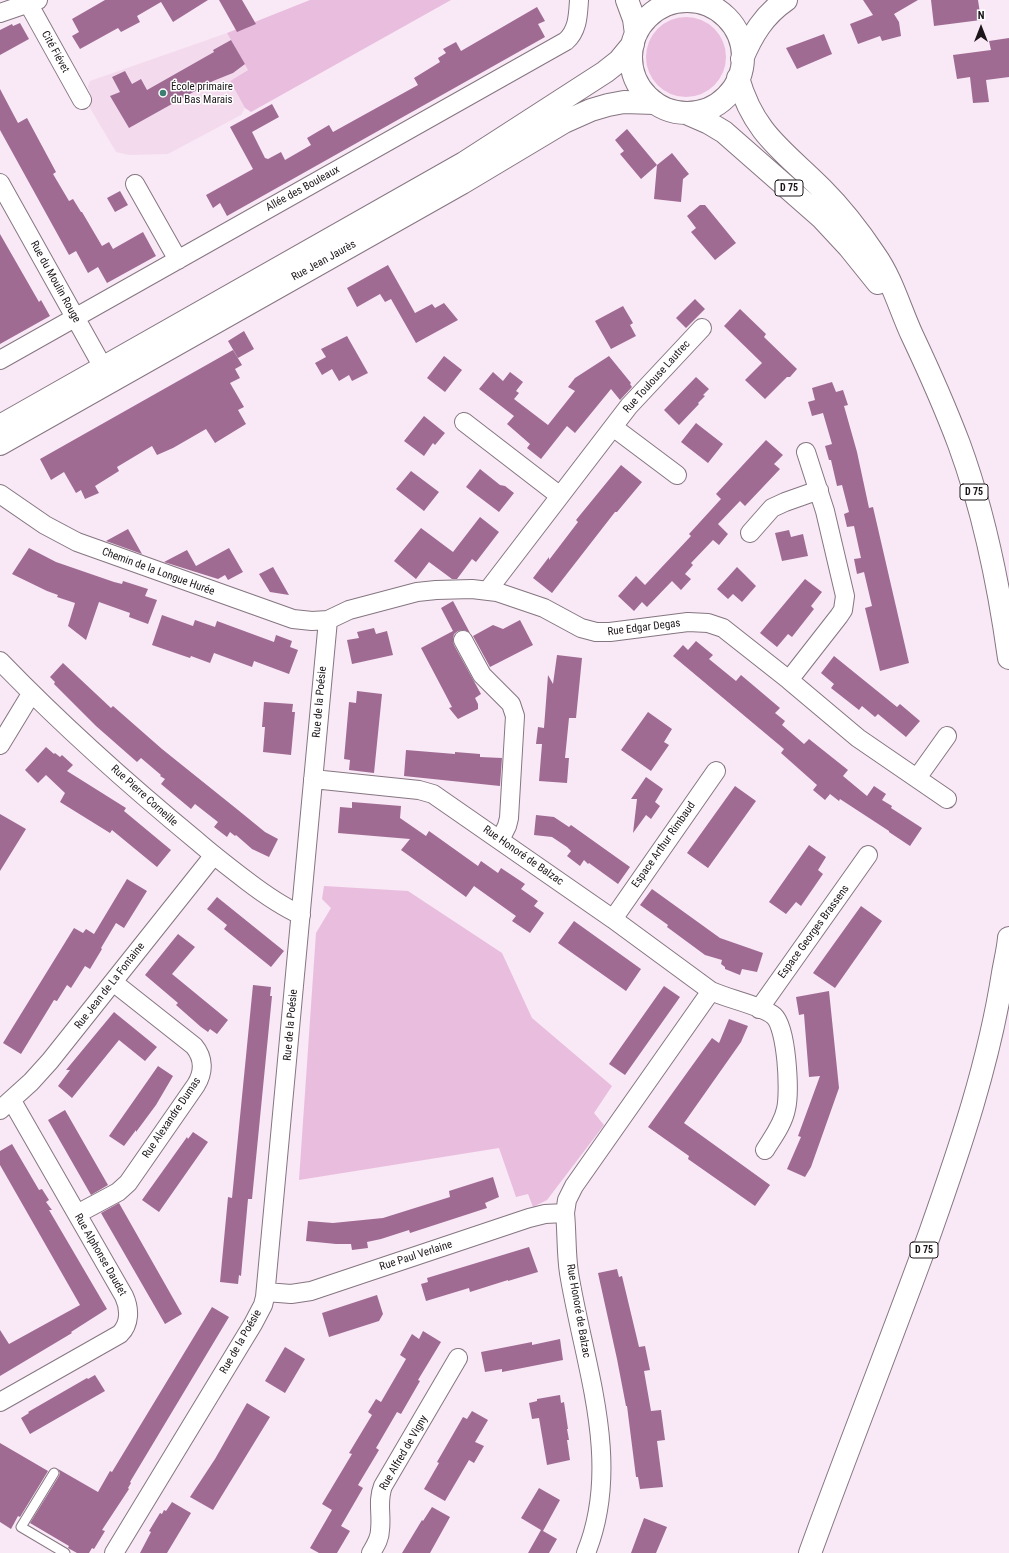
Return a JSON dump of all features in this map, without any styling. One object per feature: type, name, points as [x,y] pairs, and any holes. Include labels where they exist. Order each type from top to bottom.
[{"type":"main road","points":[[627,0],[634,19],[634,39],[631,61],[635,77],[643,92],[655,103],[670,110],[686,113],[702,111],[718,104],[730,92],[752,37],[769,14],[786,0]]},
{"type":"main road","points":[[634,39],[645,20],[658,10],[668,5],[696,1],[716,10],[731,24],[739,38],[740,69]]},
{"type":"main road","name":"Rue Jean Jaurès","points":[[0,444],[107,374],[470,160],[605,72],[619,61],[634,39]]},
{"type":"main road","name":"D 75","points":[[740,69],[747,104],[768,138],[831,198],[856,227],[876,256],[889,280],[959,443],[970,478],[991,559],[1009,658]]},
{"type":"main road","name":"Rue Jean Jaurès","points":[[0,426],[107,374],[462,183],[564,122],[591,110],[608,105],[628,102],[655,103]]},
{"type":"main road","name":"D 75","points":[[686,113],[716,127],[731,138],[822,218],[840,236],[869,271],[911,334]]},
{"type":"main road","name":"D 75","points":[[810,1553],[909,1289],[976,1098],[997,1010],[1009,938]]},
{"type":"street","name":"Allée des Bouleaux","points":[[0,360],[566,41],[571,37],[576,25],[579,0]]},
{"type":"street","points":[[0,13],[33,2]]},
{"type":"street","name":"Cité Fiévet","points":[[33,2],[82,100]]},
{"type":"street","name":"Rue du Moulin Rouge","points":[[0,183],[107,374]]},
{"type":"street","points":[[135,184],[178,260]]},
{"type":"street","name":"Rue Toulouse Lautrec","points":[[488,590],[613,427],[641,393],[702,328]]},
{"type":"street","points":[[464,422],[560,496]]},
{"type":"street","points":[[613,427],[677,475]]},
{"type":"street","points":[[789,680],[839,616],[844,603],[844,589],[819,490],[806,452]]},
{"type":"street","points":[[750,533],[772,508],[819,490]]},
{"type":"street","name":"Chemin de la Longue Hurée","points":[[0,494],[45,525],[95,549],[284,617],[302,621],[328,620]]},
{"type":"street","points":[[328,620],[349,610],[417,592],[465,589],[488,590]]},
{"type":"street","name":"Rue Edgar Degas","points":[[488,590],[544,608],[581,628],[596,632],[610,632],[688,622],[700,622],[716,625],[729,631],[858,738],[947,799]]},
{"type":"street","name":"Rue de la Poésie","points":[[114,1553],[253,1324],[263,1305],[266,1292],[328,620]]},
{"type":"street","points":[[463,640],[485,679],[507,699],[514,709],[515,724],[509,818],[500,840]]},
{"type":"street","name":"Rue Pierre Corneille","points":[[0,661],[31,694],[164,814],[214,855],[282,906],[301,915]]},
{"type":"street","points":[[0,745],[31,694]]},
{"type":"street","points":[[917,778],[947,736]]},
{"type":"street","name":"Espace Arthur Rimbaud","points":[[612,919],[716,771]]},
{"type":"street","name":"Rue Honoré de Balzac","points":[[313,779],[427,791],[440,798],[500,840],[712,991],[759,1009],[776,1018],[783,1037],[788,1081],[786,1109],[780,1125],[765,1150]]},
{"type":"street","name":"Rue Jean de La Fontaine","points":[[6,1105],[45,1067],[214,855]]},
{"type":"street","name":"Espace Georges Brassens","points":[[759,1009],[868,855]]},
{"type":"street","name":"Rue Alexandre Dumas","points":[[77,1214],[118,1192],[128,1183],[196,1085],[202,1073],[202,1061],[194,1046],[113,982]]},
{"type":"street","name":"Rue Honoré de Balzac","points":[[586,1553],[594,1530],[598,1512],[602,1480],[602,1453],[598,1420],[569,1272],[566,1213],[567,1200],[574,1186],[712,991]]},
{"type":"street","name":"Rue Alphonse Daudet","points":[[0,1402],[120,1334],[125,1326],[128,1313],[127,1302],[77,1214],[6,1105]]},
{"type":"street","name":"Rue Paul Verlaine","points":[[266,1292],[291,1294],[310,1291],[529,1218],[545,1214],[566,1213]]},
{"type":"street","name":"Rue Alfred de Vigny","points":[[371,1553],[377,1542],[380,1530],[379,1500],[383,1486],[458,1358]]},
{"type":"lane","points":[[54,1472],[21,1527],[65,1553]]},
{"type":"shaded area","points":[[310,0],[451,0],[251,112],[245,108],[230,81],[248,70],[227,33]]},
{"type":"shaded area","points":[[686,17],[701,20],[714,29],[723,42],[726,57],[723,72],[714,85],[701,94],[686,97],[671,94],[658,85],[649,72],[646,57],[649,42],[658,29],[671,20]]},
{"type":"shaded area","name":"École primaire du Bas Marais","points":[[227,33],[248,70],[230,81],[245,108],[241,115],[168,154],[129,155],[116,152],[87,103],[92,99],[88,87],[90,81]]},
{"type":"shaded area","points":[[324,886],[408,891],[502,953],[532,1018],[612,1086],[594,1113],[604,1125],[547,1200],[533,1207],[528,1194],[516,1197],[499,1148],[299,1180],[316,933],[331,908],[322,899]]},
{"type":"building","points":[[105,0],[208,0],[173,22],[161,2],[137,16],[140,22],[121,32],[118,28],[80,49],[72,36],[79,32],[72,19]]},
{"type":"building","points":[[219,0],[242,0],[256,24],[237,32]]},
{"type":"building","points":[[863,0],[918,0],[894,14],[899,22],[901,36],[882,41],[880,36],[858,44],[850,24],[873,15]]},
{"type":"building","points":[[931,0],[978,0],[981,20],[934,26]]},
{"type":"building","points":[[537,7],[545,21],[538,24],[545,37],[227,216],[220,203],[213,208],[206,195],[253,169],[230,127],[272,104],[279,117],[252,132],[265,158],[268,159],[281,152],[285,160],[311,145],[307,138],[329,125],[333,132],[418,85],[414,78],[440,62],[438,58],[446,53],[443,49],[456,42],[461,51]]},
{"type":"building","points":[[20,23],[29,39],[0,55],[0,30],[12,24],[13,26]]},
{"type":"building","points":[[824,34],[832,54],[797,69],[786,48]]},
{"type":"building","points":[[1009,38],[1009,77],[986,80],[989,102],[973,103],[970,77],[957,79],[953,55],[991,50],[989,41]]},
{"type":"building","points":[[231,40],[245,64],[233,73],[213,81],[129,128],[110,96],[120,92],[112,77],[125,71],[132,84],[141,79],[147,90],[214,52],[213,50]]},
{"type":"building","points":[[0,89],[18,123],[27,118],[56,172],[53,174],[69,201],[73,199],[82,212],[102,246],[109,242],[113,249],[143,232],[156,256],[107,283],[98,267],[88,273],[76,251],[69,255],[0,130]]},
{"type":"building","points":[[627,129],[657,165],[641,179],[620,154],[624,151],[615,140]]},
{"type":"building","points":[[672,153],[689,174],[683,179],[681,202],[654,199],[657,165]]},
{"type":"building","points":[[120,191],[128,205],[115,212],[107,198]]},
{"type":"building","points":[[700,205],[705,205],[736,243],[715,260],[691,232],[696,228],[687,216]]},
{"type":"building","points":[[0,234],[39,302],[41,300],[50,316],[0,344]]},
{"type":"building","points":[[388,265],[415,313],[432,304],[435,308],[444,303],[458,320],[416,343],[391,299],[385,302],[380,294],[357,307],[347,288]]},
{"type":"building","points":[[695,299],[705,309],[686,328],[676,318]]},
{"type":"building","points":[[623,306],[633,323],[630,325],[636,336],[611,349],[595,321]]},
{"type":"building","points":[[740,309],[766,334],[764,337],[797,369],[765,399],[745,380],[762,363],[724,326]]},
{"type":"building","points":[[244,331],[254,349],[238,358],[228,341]]},
{"type":"building","points":[[347,336],[368,373],[352,381],[349,375],[339,381],[332,369],[322,375],[315,363],[326,357],[321,349]]},
{"type":"building","points":[[233,350],[242,365],[235,369],[240,378],[230,383],[244,407],[238,410],[246,424],[215,443],[206,429],[173,448],[157,455],[152,446],[117,467],[119,471],[95,486],[99,493],[85,499],[81,490],[76,493],[64,472],[51,480],[40,459]]},
{"type":"building","points":[[444,356],[462,370],[445,392],[427,378]]},
{"type":"building","points":[[609,356],[631,383],[630,384],[632,387],[620,400],[611,389],[575,433],[567,426],[541,459],[527,448],[530,444],[507,424],[514,416],[479,389],[493,372],[503,381],[510,372],[523,382],[516,391],[519,393],[514,399],[548,425],[575,391],[568,387],[575,378]]},
{"type":"building","points":[[696,377],[709,389],[703,395],[705,396],[698,403],[699,404],[679,425],[664,410]]},
{"type":"building","points":[[832,382],[836,392],[843,390],[848,405],[844,406],[857,452],[869,508],[873,507],[909,663],[880,671],[865,608],[872,606],[864,572],[857,574],[854,559],[861,558],[854,526],[847,527],[844,514],[849,512],[842,485],[837,486],[831,460],[829,460],[825,446],[832,444],[823,413],[812,416],[808,402],[815,400],[812,388]]},
{"type":"building","points":[[424,416],[445,433],[435,445],[433,443],[424,456],[404,441]]},
{"type":"building","points":[[696,423],[723,444],[708,463],[681,442]]},
{"type":"building","points":[[766,440],[783,455],[774,464],[780,469],[745,506],[740,501],[718,524],[728,534],[719,545],[713,540],[691,563],[693,565],[685,574],[691,579],[681,590],[672,581],[647,607],[642,602],[634,611],[618,596],[636,576],[645,585],[691,536],[689,534],[721,499],[716,494]]},
{"type":"building","points":[[621,465],[642,482],[617,512],[615,512],[552,593],[533,578],[578,522],[576,520]]},
{"type":"building","points":[[480,469],[500,485],[505,486],[514,493],[499,512],[466,487]]},
{"type":"building","points":[[411,471],[439,492],[424,511],[396,489]]},
{"type":"building","points":[[480,517],[499,532],[476,562],[472,559],[457,579],[452,579],[429,562],[416,579],[394,561],[421,528],[453,552]]},
{"type":"building","points":[[128,529],[142,554],[106,541]]},
{"type":"building","points":[[789,530],[791,537],[803,534],[808,556],[782,561],[775,533]]},
{"type":"building","points":[[29,548],[56,562],[114,582],[122,584],[123,581],[148,589],[145,596],[157,600],[148,624],[129,617],[130,613],[99,602],[86,640],[68,626],[75,603],[57,597],[58,595],[12,574]]},
{"type":"building","points":[[229,548],[243,572],[228,580],[225,575],[218,579],[164,562],[187,550],[196,566]]},
{"type":"building","points":[[273,567],[289,595],[270,592],[259,574]]},
{"type":"building","points":[[737,567],[756,586],[742,602],[733,594],[728,599],[717,589]]},
{"type":"building","points":[[805,579],[822,592],[811,606],[814,609],[792,637],[788,634],[777,647],[760,633]]},
{"type":"building","points":[[453,601],[470,633],[464,630],[458,631],[454,634],[454,645],[481,694],[475,698],[478,704],[478,709],[458,719],[449,708],[452,707],[421,648],[453,631],[441,608]]},
{"type":"building","points":[[162,615],[193,626],[195,620],[215,627],[217,621],[274,642],[276,635],[292,641],[290,647],[298,650],[289,674],[254,661],[252,667],[214,653],[210,663],[191,656],[190,658],[152,645]]},
{"type":"building","points":[[520,620],[533,645],[490,667],[473,636],[493,625],[503,629]]},
{"type":"building","points":[[374,628],[376,634],[387,631],[393,655],[352,664],[347,640],[359,638],[357,632]]},
{"type":"building","points":[[696,641],[713,655],[709,659],[736,681],[741,675],[780,708],[775,713],[785,721],[782,725],[804,744],[809,739],[848,770],[843,776],[867,796],[874,786],[886,794],[882,800],[892,806],[891,808],[922,828],[910,846],[840,799],[839,801],[830,794],[825,800],[813,790],[817,785],[781,753],[784,749],[673,656],[683,645],[688,650]]},
{"type":"building","points":[[557,655],[582,658],[576,718],[569,718],[565,758],[569,758],[567,783],[539,781],[542,744],[536,744],[538,727],[544,728],[548,675],[553,684]]},
{"type":"building","points":[[834,656],[897,707],[900,704],[920,721],[906,737],[878,714],[875,717],[862,706],[859,710],[831,688],[834,684],[821,673]]},
{"type":"building","points":[[63,663],[111,708],[113,706],[162,749],[265,832],[278,839],[269,857],[252,849],[236,835],[235,836],[230,832],[227,837],[214,827],[218,822],[195,804],[191,809],[161,784],[165,779],[160,776],[161,775],[141,758],[137,762],[96,726],[54,684],[55,682],[50,677]]},
{"type":"building","points":[[357,691],[382,694],[374,773],[349,770],[350,760],[344,759],[349,702],[356,703]]},
{"type":"building","points":[[264,702],[293,704],[292,712],[295,712],[291,755],[263,752],[265,727],[262,727]]},
{"type":"building","points":[[648,712],[672,729],[664,742],[669,745],[651,771],[621,750]]},
{"type":"building","points":[[46,747],[60,757],[62,755],[73,765],[67,771],[126,808],[124,811],[171,850],[157,867],[112,830],[110,833],[60,802],[65,793],[46,775],[38,783],[25,770]]},
{"type":"building","points":[[406,750],[455,754],[455,752],[480,754],[480,757],[502,758],[500,786],[404,776]]},
{"type":"building","points":[[646,777],[663,789],[655,802],[660,806],[651,819],[646,815],[633,833],[637,799],[631,799]]},
{"type":"building","points":[[735,786],[756,801],[708,868],[687,853]]},
{"type":"building","points":[[352,802],[401,806],[400,818],[426,836],[429,831],[478,866],[481,861],[498,873],[501,868],[525,884],[521,889],[538,901],[534,906],[544,913],[530,933],[512,921],[516,916],[474,886],[466,897],[401,850],[410,839],[338,833],[340,807],[352,808]]},
{"type":"building","points":[[0,814],[26,829],[0,871]]},
{"type":"building","points":[[536,815],[554,817],[569,827],[571,825],[630,867],[618,884],[584,860],[580,866],[567,856],[571,851],[567,847],[552,837],[534,835]]},
{"type":"building","points":[[809,845],[826,857],[818,870],[823,874],[801,906],[796,902],[786,914],[769,902]]},
{"type":"building","points":[[127,879],[147,891],[124,928],[116,923],[90,969],[85,966],[71,988],[67,985],[57,1001],[54,1000],[21,1054],[3,1043],[74,928],[83,933],[86,929],[94,934]]},
{"type":"building","points":[[652,889],[720,938],[763,953],[757,972],[742,969],[740,975],[725,969],[725,967],[721,964],[722,960],[705,955],[667,927],[668,925],[640,905]]},
{"type":"building","points":[[217,897],[284,951],[271,967],[224,929],[227,925],[207,909]]},
{"type":"building","points":[[861,906],[882,921],[835,988],[813,973]]},
{"type":"building","points":[[574,921],[641,969],[626,991],[558,943]]},
{"type":"building","points":[[178,934],[195,947],[172,974],[228,1020],[217,1034],[210,1029],[208,1032],[201,1027],[176,1005],[178,1003],[145,975]]},
{"type":"building","points":[[253,985],[271,987],[270,996],[272,996],[252,1199],[248,1199],[241,1276],[239,1275],[238,1284],[220,1282],[228,1197],[232,1198]]},
{"type":"building","points":[[664,986],[680,997],[625,1075],[609,1064]]},
{"type":"building","points":[[829,991],[839,1088],[811,1167],[805,1177],[787,1169],[801,1137],[798,1136],[820,1076],[809,1077],[804,1014],[799,1015],[796,997]]},
{"type":"building","points":[[114,1012],[157,1047],[145,1061],[119,1040],[72,1098],[58,1086],[70,1070],[66,1070]]},
{"type":"building","points":[[729,1019],[748,1026],[741,1042],[684,1123],[770,1185],[755,1206],[688,1159],[689,1156],[648,1127],[712,1038],[719,1043]]},
{"type":"building","points":[[158,1066],[173,1076],[156,1105],[124,1146],[109,1136]]},
{"type":"building","points":[[65,1110],[108,1185],[91,1195],[48,1120]]},
{"type":"building","points":[[193,1132],[208,1142],[159,1212],[142,1200],[187,1137],[188,1139]]},
{"type":"building","points":[[12,1144],[39,1190],[42,1189],[49,1200],[46,1202],[52,1210],[49,1210],[107,1309],[71,1332],[72,1333],[0,1376],[0,1330],[9,1344],[80,1305],[0,1165],[0,1151]]},
{"type":"building","points":[[493,1177],[499,1197],[485,1203],[487,1208],[410,1233],[409,1230],[367,1242],[368,1248],[352,1250],[351,1244],[306,1241],[308,1221],[333,1223],[383,1218],[450,1197],[449,1191]]},
{"type":"building","points":[[119,1203],[182,1314],[165,1324],[101,1213]]},
{"type":"building","points":[[529,1247],[538,1272],[470,1292],[469,1288],[426,1301],[421,1284],[428,1282],[427,1278]]},
{"type":"building","points":[[617,1269],[619,1277],[622,1276],[639,1347],[645,1346],[650,1370],[644,1371],[651,1411],[661,1410],[665,1440],[657,1441],[663,1487],[640,1489],[638,1477],[636,1477],[627,1406],[598,1273]]},
{"type":"building","points":[[377,1295],[383,1314],[379,1321],[329,1337],[322,1313]]},
{"type":"building","points":[[212,1307],[229,1317],[130,1482],[129,1489],[102,1530],[105,1531],[94,1549],[92,1548],[89,1553],[77,1553],[68,1548],[69,1546],[30,1523],[59,1476],[60,1473],[58,1469],[98,1492],[110,1471],[112,1472]]},
{"type":"building","points":[[423,1331],[441,1342],[418,1380],[420,1381],[401,1414],[397,1412],[376,1448],[379,1450],[358,1485],[363,1488],[341,1526],[350,1531],[337,1553],[319,1553],[310,1548],[332,1510],[322,1504],[352,1454],[349,1453],[372,1415],[368,1412],[376,1399],[381,1402],[406,1359],[400,1355],[412,1334],[419,1339]]},
{"type":"building","points":[[560,1339],[563,1360],[502,1372],[502,1369],[485,1372],[481,1352],[532,1342],[532,1345]]},
{"type":"building","points":[[285,1347],[305,1359],[285,1393],[265,1381]]},
{"type":"building","points":[[95,1375],[105,1391],[30,1434],[21,1418],[29,1413],[28,1412],[87,1378],[88,1379]]},
{"type":"building","points":[[560,1395],[561,1403],[564,1402],[568,1429],[569,1440],[567,1440],[570,1460],[547,1465],[539,1418],[532,1419],[529,1403],[537,1401],[537,1399]]},
{"type":"building","points":[[247,1403],[270,1417],[213,1510],[190,1497],[215,1459]]},
{"type":"building","points":[[472,1411],[488,1420],[475,1442],[484,1446],[474,1463],[469,1460],[445,1501],[424,1489],[439,1463],[437,1462],[463,1417],[467,1419]]},
{"type":"building","points":[[0,1443],[48,1471],[11,1529],[0,1522]]},
{"type":"building","points":[[539,1488],[560,1500],[543,1531],[557,1539],[549,1553],[528,1553],[541,1530],[521,1518]]},
{"type":"building","points":[[172,1502],[191,1513],[167,1553],[140,1553],[151,1532],[149,1531],[160,1513],[162,1514],[164,1510],[166,1511]]},
{"type":"building","points":[[432,1507],[450,1517],[430,1553],[402,1553],[422,1520],[423,1521]]},
{"type":"building","points":[[644,1518],[667,1527],[656,1553],[631,1553]]},
{"type":"place","name":"École primaire du Bas Marais","points":[[163,93]]}]
